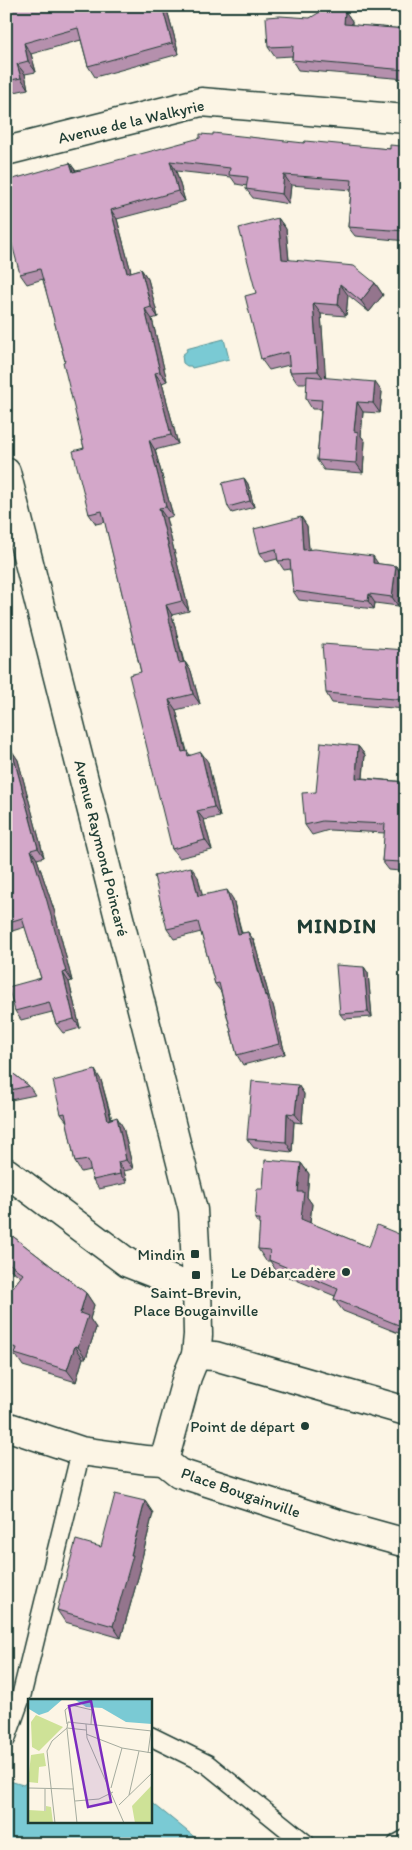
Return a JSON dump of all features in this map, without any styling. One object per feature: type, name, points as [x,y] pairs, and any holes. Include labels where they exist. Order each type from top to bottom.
[{"type":"street","name":"Avenue de la Walkyrie","points":[[6,151],[201,102],[406,119]]},
{"type":"street","name":"Avenue Raymond Poincaré","points":[[6,472],[193,1210],[197,1283]]},
{"type":"street","points":[[6,1172],[128,1263],[179,1283],[197,1283]]},
{"type":"street","name":"Place Bougainville","points":[[197,1283],[198,1335],[196,1355],[187,1377],[164,1461],[179,1473],[342,1525],[406,1543]]},
{"type":"street","points":[[196,1355],[215,1356],[406,1411]]},
{"type":"street","points":[[6,1426],[81,1451],[164,1461]]},
{"type":"lane","points":[[6,1739],[27,1698],[81,1451]]},
{"type":"lane","points":[[151,1736],[207,1764],[306,1844]]},
{"type":"lane","points":[[397,1844],[406,1839]]},
{"type":"water","points":[[224,339],[229,359],[192,368],[183,363],[182,355],[187,351],[186,349]]},
{"type":"water","points":[[6,1780],[23,1785],[28,1782],[28,1822],[151,1822],[151,1802],[203,1844],[6,1844]]},
{"type":"building","points":[[6,6],[61,6],[61,8],[68,6],[162,6],[172,43],[88,66],[78,28],[24,43],[28,61],[17,64],[21,78],[6,81]]},
{"type":"building","points":[[325,9],[345,11],[344,24],[406,29],[406,70],[292,60],[293,46],[268,47],[266,17],[310,18]]},
{"type":"building","points":[[213,133],[304,143],[305,141],[390,149],[390,145],[406,145],[406,231],[348,227],[352,180],[284,175],[282,194],[246,189],[248,177],[229,175],[230,168],[170,161],[178,191],[111,210],[127,273],[141,269],[151,307],[145,309],[160,372],[155,373],[171,435],[149,440],[166,507],[159,508],[182,601],[166,605],[179,663],[185,662],[193,694],[169,700],[182,752],[187,751],[188,756],[201,752],[214,807],[197,811],[205,840],[172,849],[129,675],[141,672],[102,511],[89,514],[73,451],[84,448],[63,362],[65,361],[40,269],[20,274],[6,222],[6,181],[70,163],[73,172],[200,138],[200,134],[213,135]]},
{"type":"building","points":[[278,218],[282,259],[354,266],[375,283],[361,301],[340,284],[338,305],[313,303],[318,371],[290,372],[288,352],[261,359],[245,296],[256,293],[239,228]]},
{"type":"building","points":[[307,376],[375,382],[373,403],[357,402],[354,431],[358,432],[356,463],[317,460],[322,400],[306,399]]},
{"type":"building","points":[[244,478],[250,501],[228,507],[222,483]]},
{"type":"building","points":[[301,517],[303,550],[315,549],[373,556],[373,563],[396,566],[392,597],[369,594],[368,601],[293,591],[290,560],[278,561],[276,549],[260,553],[254,529]]},
{"type":"building","points":[[322,644],[406,650],[406,700],[326,693]]},
{"type":"building","points":[[321,742],[358,746],[356,778],[406,782],[406,888],[398,887],[401,862],[382,861],[385,824],[322,821],[305,825],[302,793],[316,792]]},
{"type":"building","points":[[12,751],[38,848],[31,850],[66,972],[63,973],[74,1019],[56,1024],[49,1002],[15,1011],[8,987],[41,978],[22,918],[6,923],[6,753]]},
{"type":"building","points":[[191,867],[198,896],[227,890],[238,934],[248,932],[265,996],[267,995],[279,1044],[237,1055],[219,983],[215,984],[198,922],[167,929],[154,876]]},
{"type":"building","points":[[336,965],[364,967],[368,1012],[340,1014]]},
{"type":"building","points":[[406,1005],[406,1049],[403,1049],[401,1010]]},
{"type":"building","points":[[6,1068],[29,1086],[6,1091]]},
{"type":"building","points":[[95,1070],[108,1120],[117,1117],[126,1160],[118,1162],[120,1174],[93,1180],[88,1160],[75,1162],[65,1113],[61,1114],[53,1081]]},
{"type":"building","points":[[252,1081],[298,1085],[295,1114],[287,1113],[286,1142],[247,1139]]},
{"type":"building","points":[[265,1160],[301,1163],[298,1192],[304,1192],[301,1219],[369,1247],[377,1225],[406,1237],[406,1328],[334,1299],[338,1289],[269,1260],[270,1250],[258,1249],[260,1219],[255,1219],[257,1189],[263,1189]]},
{"type":"building","points":[[6,1231],[86,1293],[80,1313],[88,1316],[78,1347],[75,1346],[67,1370],[15,1354],[17,1348],[6,1345],[6,1296],[23,1274],[6,1261]]},
{"type":"building","points":[[115,1494],[145,1501],[131,1555],[133,1555],[113,1626],[57,1610],[76,1540],[101,1547]]},
{"type":"place","name":"Mindin","points":[[195,1254]]},
{"type":"place","name":"Le Débarcadère","points":[[346,1272]]},
{"type":"place","name":"Saint-Brevin, Place Bougainville","points":[[196,1275]]},
{"type":"place","name":"Point de départ","points":[[305,1426]]},
{"type":"district","name":"MINDIN","points":[[337,926]]}]
